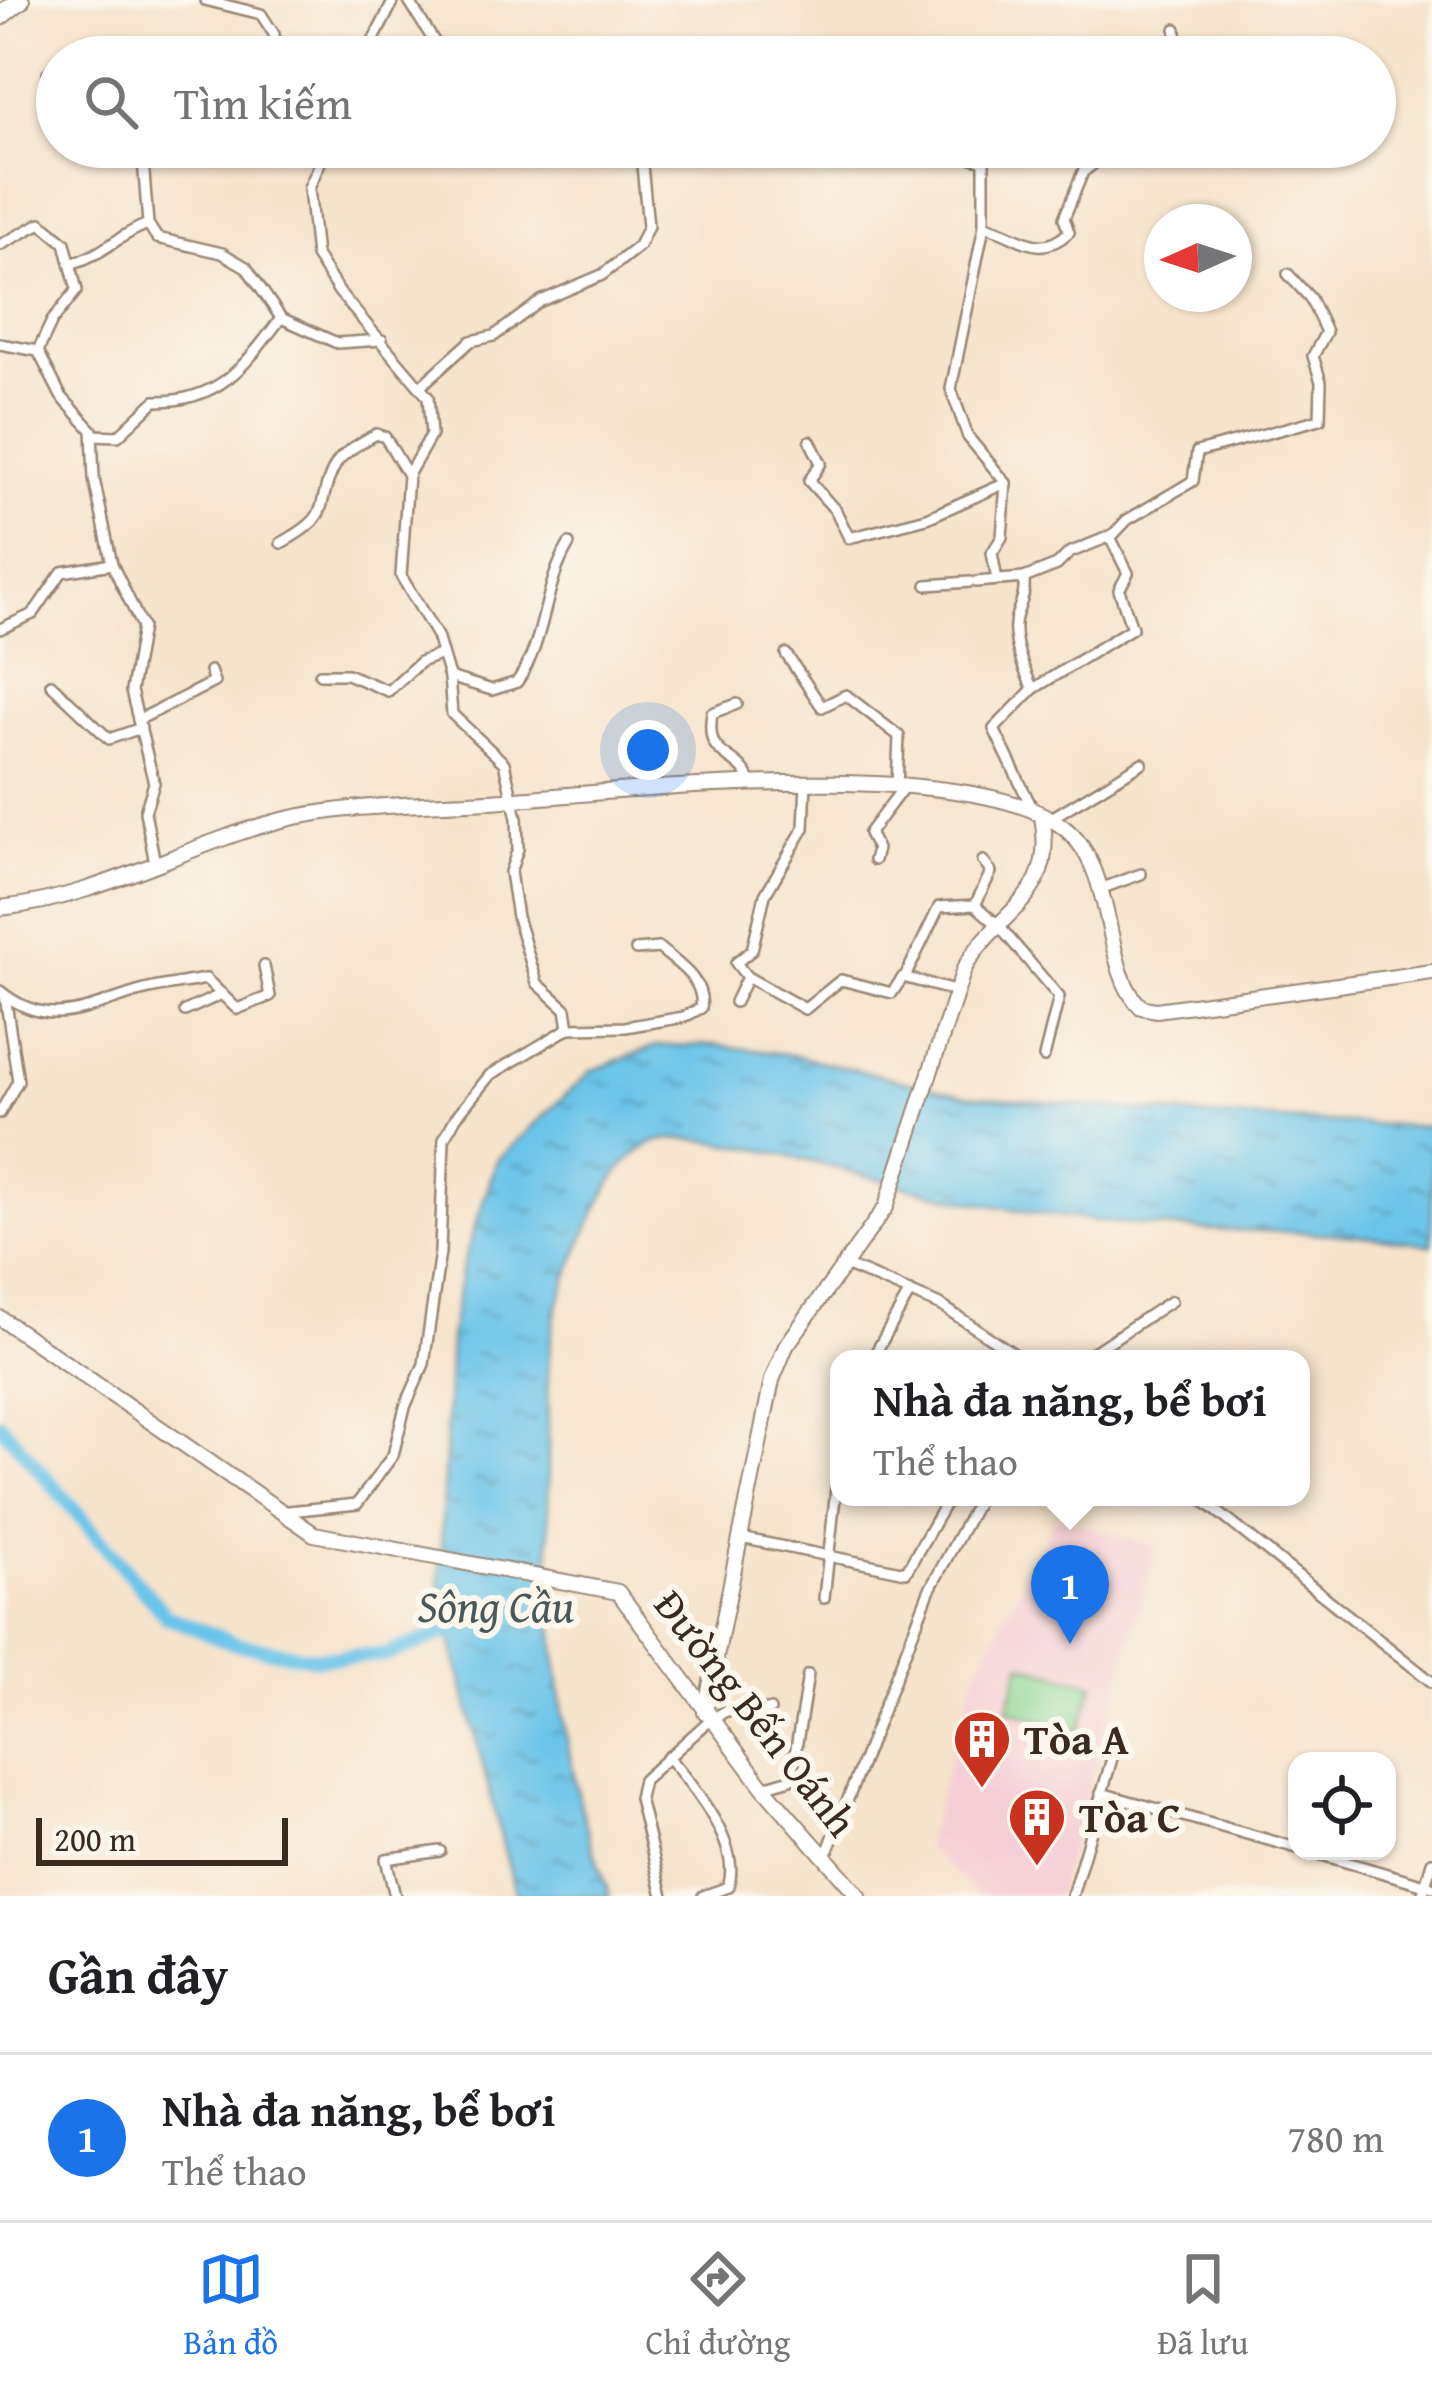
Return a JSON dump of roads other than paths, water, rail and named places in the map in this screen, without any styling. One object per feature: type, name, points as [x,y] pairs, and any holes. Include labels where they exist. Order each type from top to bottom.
[{"type":"highway","points":[[0,16],[20,0]]},
{"type":"street","points":[[205,0],[262,14],[274,36]]},
{"type":"street","points":[[376,36],[394,0]]},
{"type":"street","points":[[408,0],[430,36]]},
{"type":"street","points":[[1176,28],[1176,36]]},
{"type":"street","points":[[144,168],[148,224],[161,240],[222,253],[246,267],[281,318],[337,343],[382,340]]},
{"type":"street","points":[[316,168],[310,181],[312,245],[339,292],[421,386],[429,403],[431,435],[408,475],[402,578],[430,622],[442,654],[452,714],[499,754],[513,799],[518,843],[510,872],[518,917],[536,982],[566,1009],[568,1028]]},
{"type":"street","points":[[421,386],[471,341],[494,336],[541,301],[605,274],[639,245],[648,226],[642,168]]},
{"type":"street","points":[[983,168],[988,185],[984,226],[951,389],[968,437],[1006,483],[1002,537],[992,553],[997,580]]},
{"type":"street","points":[[984,226],[1034,247],[1054,245],[1069,232],[1064,218],[1088,168]]},
{"type":"street","points":[[0,245],[40,223],[65,243],[77,290],[38,351]]},
{"type":"street","points":[[70,264],[102,255],[148,224]]},
{"type":"street","points":[[927,585],[1024,578],[1110,537],[1127,520],[1193,482],[1196,452],[1320,418],[1321,382],[1313,356],[1327,332],[1310,298],[1288,274]]},
{"type":"street","points":[[93,435],[118,436],[155,401],[185,402],[217,386],[254,354],[281,318]]},
{"type":"street","points":[[0,344],[38,351]]},
{"type":"street","points":[[38,351],[61,396],[93,435],[94,478],[112,564],[142,627],[142,650],[131,680],[154,783],[146,812],[154,863]]},
{"type":"street","points":[[281,543],[307,529],[323,509],[337,462],[376,434],[385,437],[408,475]]},
{"type":"street","points":[[810,441],[821,464],[808,481],[836,511],[848,538],[927,518],[1006,483]]},
{"type":"street","points":[[707,1716],[778,1365],[886,1207],[920,1089],[946,1035],[971,956],[1030,895],[1045,867],[1042,817],[994,729],[1033,689],[1132,628],[1118,590],[1128,573],[1110,537]]},
{"type":"street","points":[[449,677],[492,690],[518,682],[540,644],[544,606],[569,544]]},
{"type":"street","points":[[0,629],[33,614],[58,574],[112,564]]},
{"type":"street","points":[[1024,578],[1025,603],[1016,616],[1019,655],[1033,689]]},
{"type":"street","points":[[320,674],[347,674],[388,691],[419,662],[442,654]]},
{"type":"street","points":[[786,654],[822,707],[846,695],[899,736],[900,788],[869,833],[877,849],[874,860]]},
{"type":"street","points":[[51,684],[109,739],[201,692],[214,682],[210,671]]},
{"type":"street","points":[[737,704],[712,713],[711,739],[722,755],[747,772],[751,783]]},
{"type":"street","points":[[1042,817],[1142,763]]},
{"type":"street","points":[[806,782],[804,828],[765,896],[752,950],[736,963],[748,977],[805,1009],[836,981],[892,993],[906,975],[939,907],[975,905],[1059,997],[1044,1057]]},
{"type":"street","points":[[0,908],[279,821],[513,799],[806,782],[998,800],[1042,817],[1081,845],[1100,889],[1127,981],[1141,1007],[1156,1010],[1432,971]]},
{"type":"street","points":[[975,905],[991,872],[983,861]]},
{"type":"street","points":[[1100,889],[1142,874]]},
{"type":"street","points":[[0,1318],[279,1512],[357,1504],[393,1455],[430,1328],[448,1129],[490,1075],[568,1028],[625,1028],[684,1017],[701,1008],[702,992],[694,978],[659,948],[636,950]]},
{"type":"street","points":[[3,994],[19,1006],[63,1016],[141,991],[206,979],[237,1009],[268,998],[264,966]]},
{"type":"street","points":[[906,975],[958,992]]},
{"type":"street","points":[[735,1002],[748,977]]},
{"type":"street","points":[[0,1113],[18,1081],[3,994]]},
{"type":"street","points":[[184,1011],[222,994]]},
{"type":"street","points":[[845,1264],[976,1326],[1009,1350]]},
{"type":"street","points":[[877,1350],[910,1292]]},
{"type":"street","points":[[1097,1350],[1172,1301]]},
{"type":"street","points":[[824,1598],[833,1506]]},
{"type":"street","points":[[741,1538],[906,1572],[944,1506]]},
{"type":"street","points":[[825,1858],[928,1591],[975,1506]]},
{"type":"street","points":[[1210,1506],[1432,1682]]},
{"type":"street","name":"Đường Bến Oánh","points":[[279,1512],[314,1534],[592,1586],[625,1598],[707,1716],[855,1895]]},
{"type":"street","points":[[763,1787],[791,1779],[808,1676]]},
{"type":"street","points":[[663,1896],[639,1790],[707,1716],[770,1710]]},
{"type":"street","points":[[1072,1896],[1115,1748]]},
{"type":"street","points":[[668,1757],[710,1808],[731,1868],[728,1887],[703,1896]]},
{"type":"street","points":[[1101,1793],[1288,1845]]},
{"type":"street","points":[[395,1896],[386,1859],[440,1851]]},
{"type":"street","points":[[1336,1860],[1427,1889],[1432,1862]]},
{"type":"water","name":"Sông Cầu","points":[[716,1045],[793,1055],[964,1095],[1202,1116],[1432,1127],[1432,1245],[1342,1234],[1161,1227],[1070,1218],[936,1194],[733,1145],[673,1139],[642,1149],[609,1186],[575,1257],[557,1308],[548,1369],[548,1504],[558,1676],[577,1789],[610,1896],[516,1896],[451,1640],[441,1638],[438,1618],[450,1338],[462,1267],[497,1160],[591,1071],[656,1046]]},
{"type":"waterway","points":[[0,1424],[166,1616],[233,1643],[314,1658],[386,1655],[456,1629]]},
{"type":"place","name":"Nhà đa năng, bể bơi","points":[[1070,1644]]},
{"type":"place","name":"Tòa A","points":[[982,1790]]},
{"type":"place","name":"Tòa C","points":[[1037,1868]]}]
